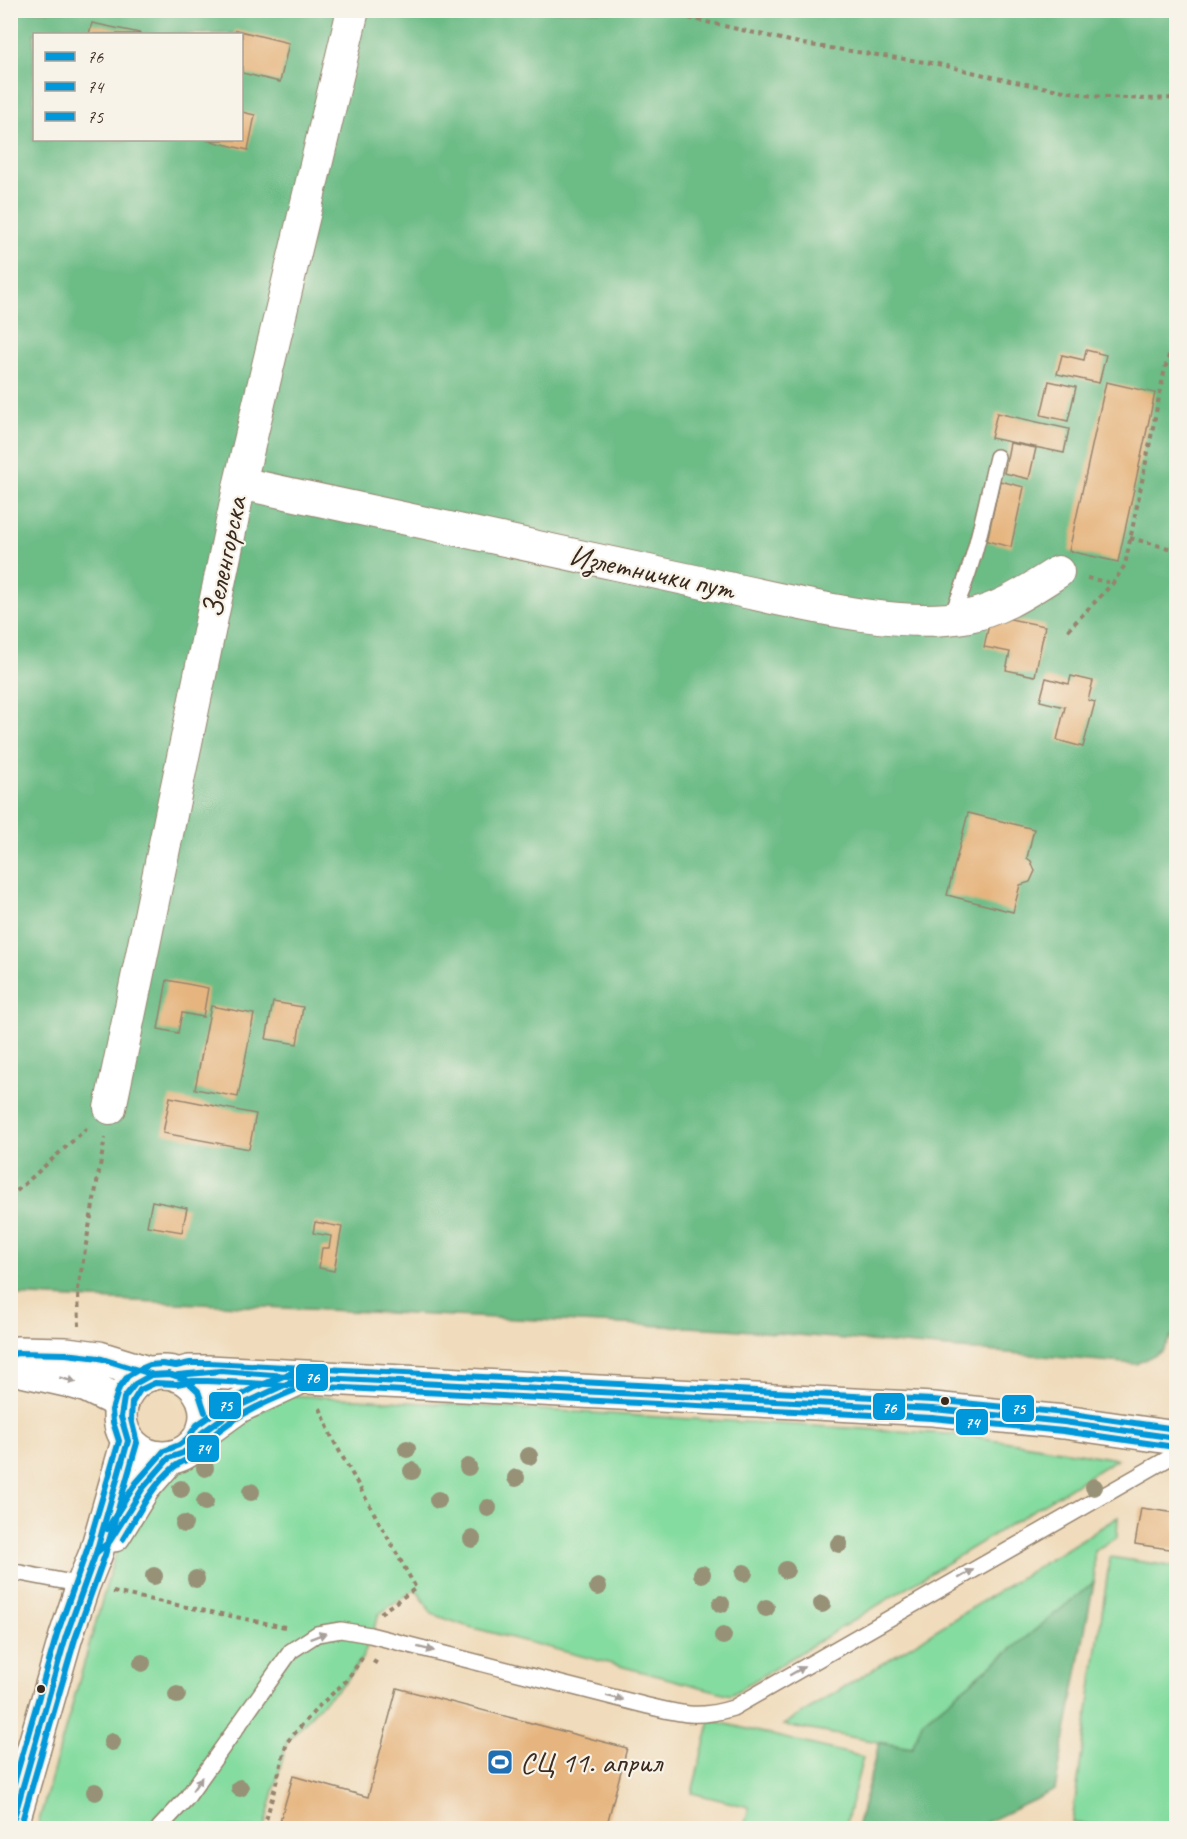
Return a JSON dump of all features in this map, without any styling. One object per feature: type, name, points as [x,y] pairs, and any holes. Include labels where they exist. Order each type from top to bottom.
[{"type":"main road","points":[[10,1355],[17,1353],[66,1354],[99,1358],[190,1382],[202,1398],[206,1418],[203,1432]]},
{"type":"main road","points":[[10,1368],[87,1386],[122,1403]]},
{"type":"main road","points":[[302,1377],[239,1406],[203,1432],[195,1444],[183,1454],[169,1458],[156,1458],[144,1454],[129,1441],[122,1429],[120,1416],[122,1403],[128,1390],[138,1380],[165,1374],[199,1372],[302,1377],[933,1408],[1064,1422],[1176,1438]]},
{"type":"main road","points":[[11,1828],[66,1636],[93,1587],[96,1553],[129,1441]]},
{"type":"main road","points":[[96,1553],[110,1541],[144,1488],[169,1458]]},
{"type":"street","name":"Зеленгорска","points":[[110,1108],[240,483],[353,10]]},
{"type":"street","name":"Излетнички пут","points":[[240,483],[658,573],[842,610],[917,620],[964,617],[992,609],[1058,572]]},
{"type":"lane","points":[[950,618],[969,573],[998,457]]},
{"type":"lane","points":[[159,1828],[186,1799],[291,1651],[317,1634],[341,1630],[370,1635],[648,1706],[689,1715],[712,1714],[733,1708],[1176,1454]]},
{"type":"lane","points":[[10,1571],[93,1587]]},
{"type":"path","points":[[654,10],[803,44],[938,64],[1010,81],[1081,94],[1145,99],[1176,98]]},
{"type":"path","points":[[1068,630],[1119,575],[1125,565],[1164,373],[1176,330]]},
{"type":"path","points":[[1130,538],[1176,550]]},
{"type":"path","points":[[10,1197],[110,1108]]},
{"type":"path","points":[[78,1289],[110,1108]]},
{"type":"path","points":[[93,1587],[317,1634]]},
{"type":"green space","points":[[10,11],[1176,11],[1176,1330],[1162,1351],[1136,1364],[727,1329],[11,1295]]},
{"type":"green space","points":[[288,1395],[965,1435],[1117,1459],[731,1695],[466,1626],[432,1614],[416,1589],[379,1614],[363,1657],[347,1680],[319,1706],[287,1742],[264,1828],[37,1828],[119,1541],[185,1461],[204,1445]]},
{"type":"green space","points":[[1118,1517],[1117,1537],[1094,1551],[1094,1582],[912,1748],[783,1725]]},
{"type":"green space","points":[[1110,1557],[1176,1567],[1176,1828],[1118,1828],[1072,1822]]},
{"type":"green space","points":[[1094,1582],[1055,1790],[975,1828],[857,1828],[879,1743],[912,1748],[922,1722]]},
{"type":"green space","points":[[710,1720],[863,1757],[845,1828],[818,1824],[816,1828],[744,1828],[749,1807],[692,1793]]},
{"type":"building","points":[[92,23],[140,33],[89,33]]},
{"type":"building","points":[[236,30],[289,43],[280,82],[243,73],[243,33],[234,33]]},
{"type":"building","points":[[243,112],[255,115],[248,150],[210,141],[243,141]]},
{"type":"building","points":[[1086,350],[1106,355],[1099,383],[1057,374],[1062,355],[1084,360]]},
{"type":"building","points":[[1049,381],[1076,387],[1068,421],[1041,415]]},
{"type":"building","points":[[1106,382],[1155,393],[1118,562],[1069,551]]},
{"type":"building","points":[[997,413],[1069,429],[1064,453],[991,438]]},
{"type":"building","points":[[1010,443],[1036,448],[1029,479],[1004,473]]},
{"type":"building","points":[[1000,481],[1024,487],[1011,547],[987,541]]},
{"type":"building","points":[[991,615],[1045,626],[1035,676],[1006,670],[1010,652],[984,647]]},
{"type":"building","points":[[1071,676],[1093,681],[1088,700],[1095,702],[1083,747],[1057,740],[1065,707],[1040,701],[1046,678],[1069,684]]},
{"type":"building","points":[[968,813],[1034,829],[1027,858],[1031,861],[1035,871],[1030,882],[1020,885],[1013,912],[947,895]]},
{"type":"building","points":[[167,980],[208,988],[203,1017],[182,1013],[178,1033],[158,1029]]},
{"type":"building","points":[[273,1002],[303,1007],[297,1044],[266,1039]]},
{"type":"building","points":[[211,1006],[254,1014],[238,1097],[195,1089]]},
{"type":"building","points":[[170,1097],[256,1114],[249,1149],[163,1133]]},
{"type":"building","points":[[152,1201],[187,1208],[182,1232],[147,1226]]},
{"type":"building","points":[[315,1222],[342,1227],[334,1271],[319,1268],[322,1248],[329,1248],[331,1236],[313,1233]]},
{"type":"building","points":[[1141,1508],[1176,1513],[1176,1550],[1135,1544]]},
{"type":"building","name":"СЦ 11. април","points":[[397,1688],[627,1748],[606,1828],[278,1828],[293,1776],[368,1797]]},
{"type":"transit line","name":"76","points":[[10,1355],[17,1353],[66,1354],[99,1358],[151,1374]]},
{"type":"transit line","name":"75","points":[[10,1797],[57,1634],[87,1550],[119,1441],[112,1410],[119,1388],[128,1376],[150,1365],[176,1366],[208,1363],[933,1400],[1065,1413],[1176,1429]]},
{"type":"transit line","name":"75","points":[[107,1529],[136,1483],[164,1451],[179,1445],[188,1438],[197,1425],[235,1398],[301,1369]]},
{"type":"transit line","name":"76","points":[[178,1375],[221,1371],[300,1377]]},
{"type":"transit line","name":"76","points":[[11,1828],[66,1636],[96,1553],[128,1441],[121,1417],[124,1398],[135,1384],[151,1375],[169,1374],[185,1379],[198,1391],[205,1412]]},
{"type":"transit line","name":"76","points":[[96,1553],[110,1541],[143,1488],[169,1458],[183,1453],[195,1444],[203,1432],[239,1406],[302,1377],[933,1409],[1064,1422],[1176,1438]]},
{"type":"transit line","name":"74","points":[[20,1828],[75,1639],[105,1555],[137,1443],[131,1419],[132,1403],[140,1390],[155,1383],[177,1384],[208,1381],[932,1418],[1063,1431],[1175,1447]]},
{"type":"transit line","name":"74","points":[[123,1539],[151,1492],[165,1475],[200,1452],[211,1437],[233,1420],[307,1385]]},
{"type":"place","name":"СЦ 11. април","points":[[500,1762]]}]
